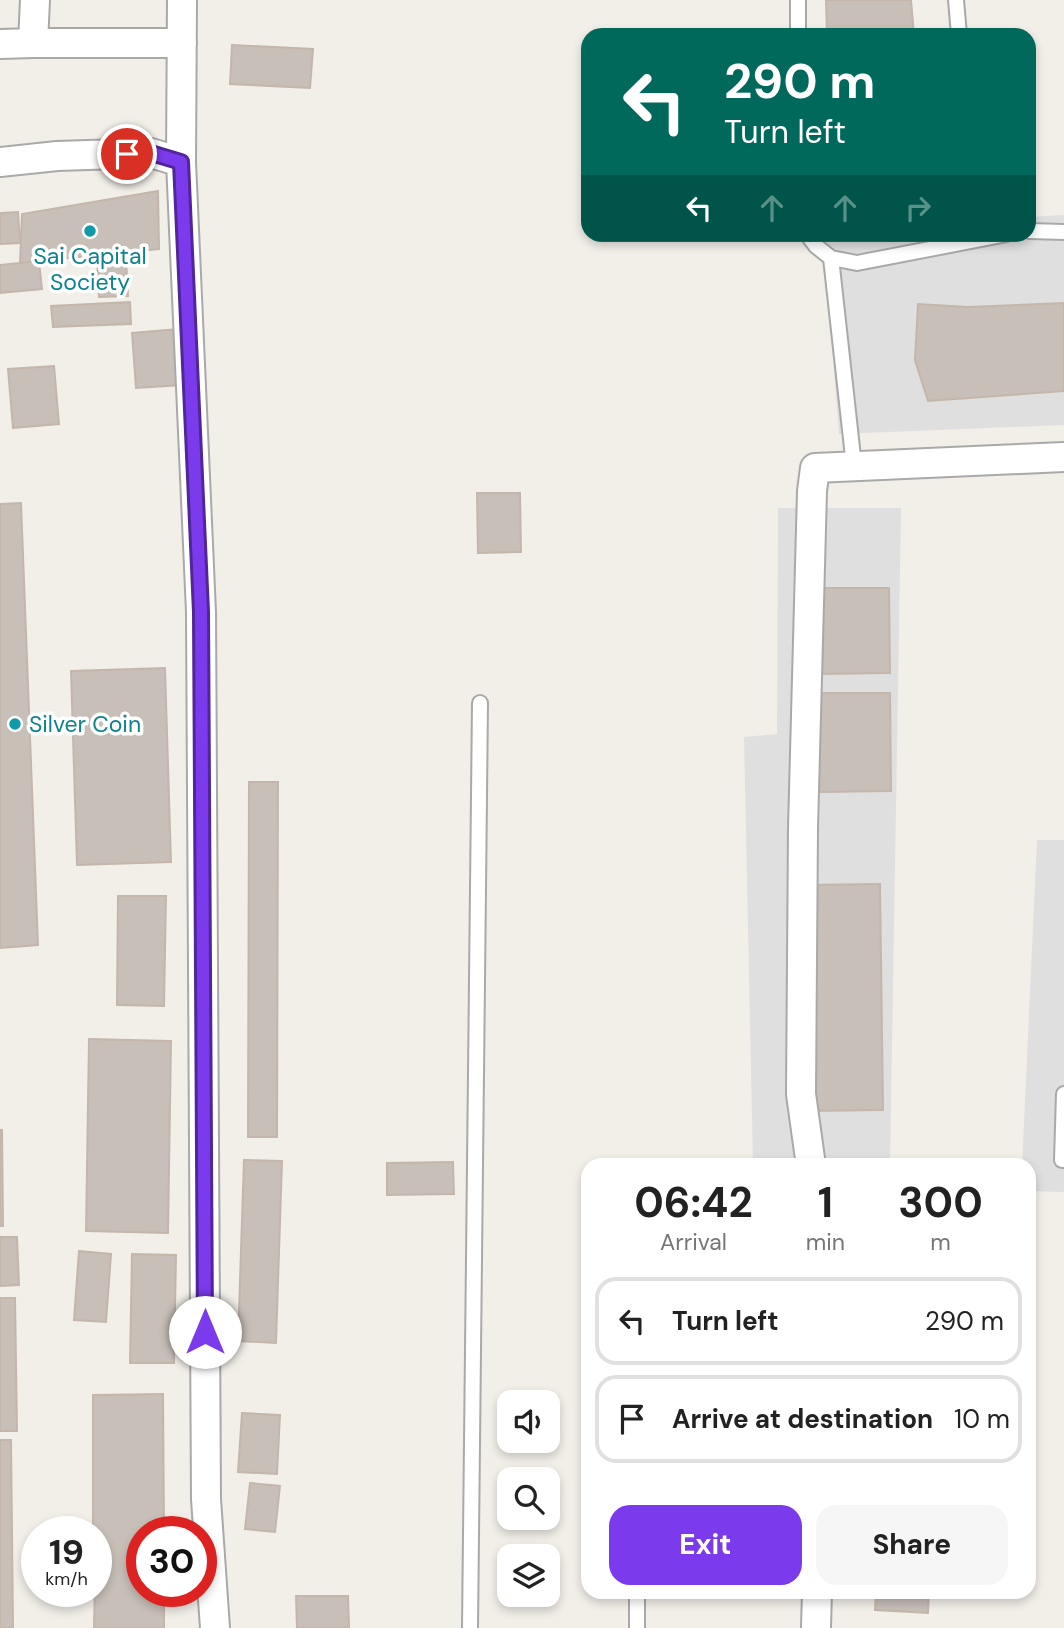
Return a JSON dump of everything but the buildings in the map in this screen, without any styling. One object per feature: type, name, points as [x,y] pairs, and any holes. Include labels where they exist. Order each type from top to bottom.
[{"type":"street","points":[[33,43],[35,0]]},
{"type":"street","points":[[182,0],[181,162],[201,612],[206,1499],[215,1628]]},
{"type":"street","points":[[0,44],[182,43]]},
{"type":"street","points":[[0,162],[57,156],[151,153],[181,162]]},
{"type":"street","points":[[810,1158],[801,1080],[803,828],[812,491],[815,468],[1064,457]]},
{"type":"street","points":[[816,1628],[817,1599]]},
{"type":"lane","points":[[798,0],[798,28]]},
{"type":"lane","points":[[956,0],[958,28]]},
{"type":"lane","points":[[1036,231],[1064,232]]},
{"type":"lane","points":[[813,242],[831,258],[857,263],[966,242]]},
{"type":"lane","points":[[831,258],[854,466]]},
{"type":"lane","points":[[470,1628],[480,703]]},
{"type":"lane","points":[[1064,1094],[1064,1160]]},
{"type":"lane","points":[[637,1599],[637,1628]]},
{"type":"shaded area","points":[[1064,215],[1064,425],[839,434],[824,242],[1036,242],[1036,217]]},
{"type":"shaded area","points":[[778,508],[901,508],[890,1158],[753,1158],[744,737],[777,734]]},
{"type":"shaded area","points":[[1037,840],[1064,840],[1064,1192],[1036,1191],[1036,1158],[1022,1158]]},
{"type":"place","name":"Sai Capital Society","points":[[90,231]]},
{"type":"place","name":"Silver Coin","points":[[15,724]]},
{"type":"route","points":[[127,154],[151,153],[181,162],[201,612],[205,1332]]}]
